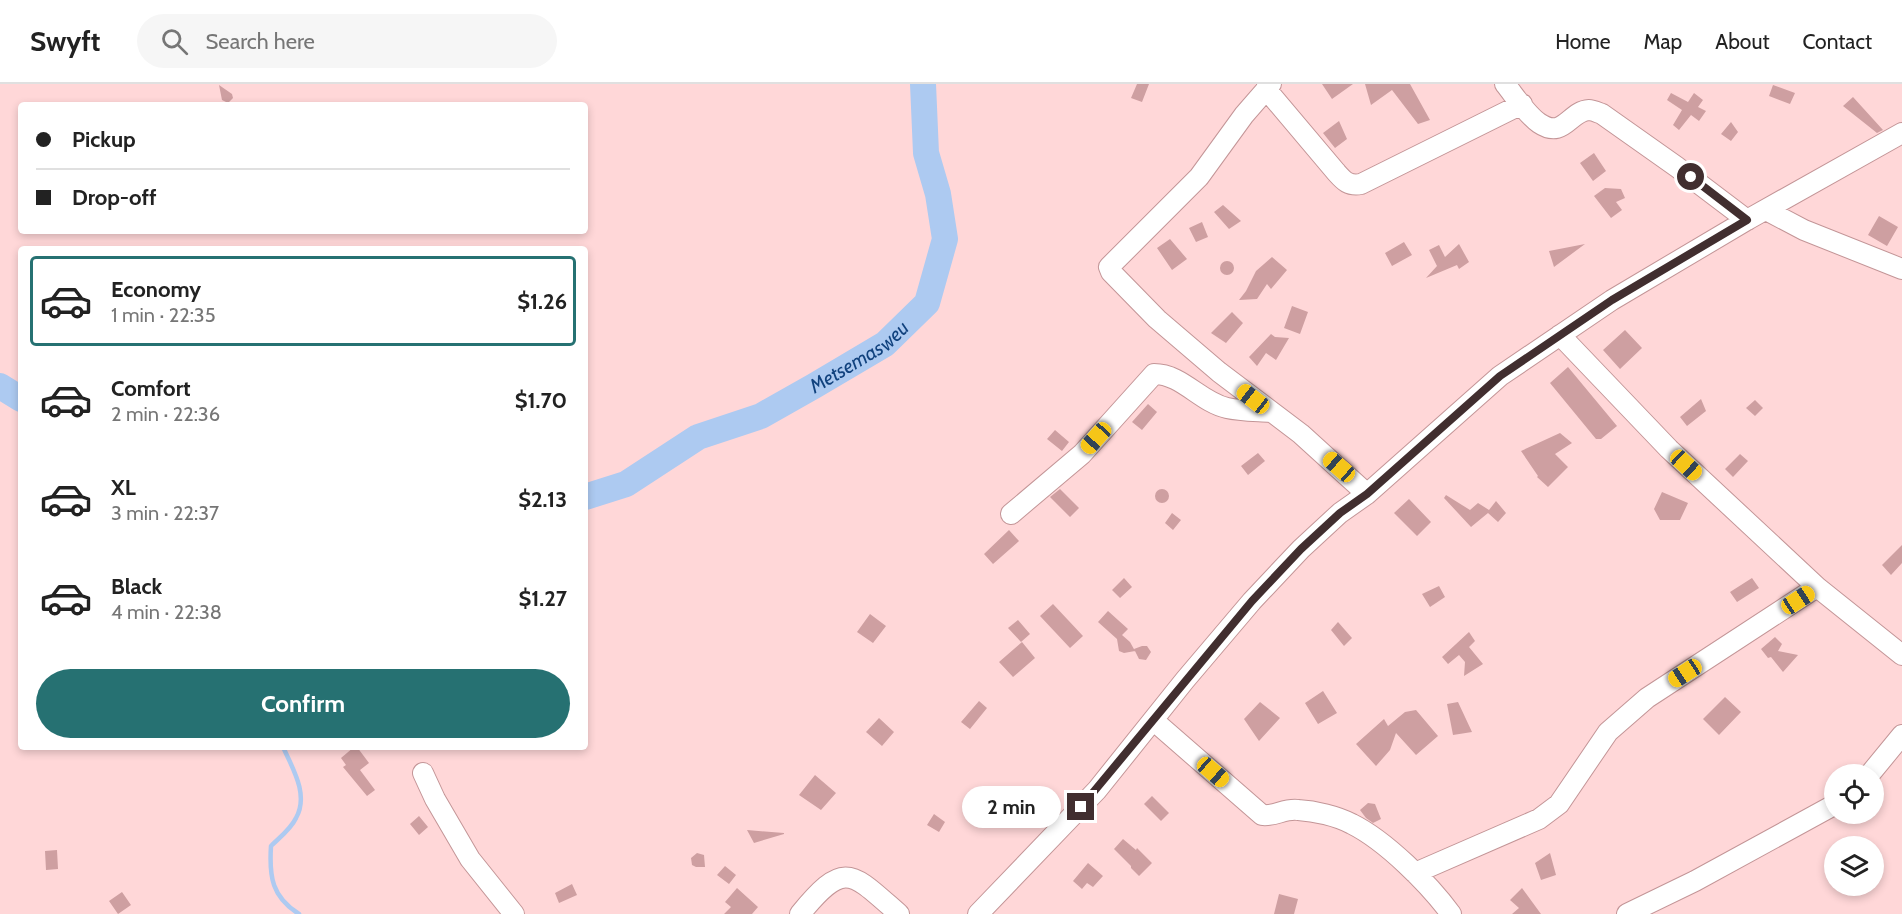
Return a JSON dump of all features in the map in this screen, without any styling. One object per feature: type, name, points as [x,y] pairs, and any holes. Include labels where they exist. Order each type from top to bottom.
[{"type":"street","points":[[1505,84],[1538,123],[1551,129],[1562,127],[1580,113],[1589,110],[1602,114],[1747,220]]},
{"type":"street","points":[[1367,494],[1301,434],[1219,372],[1157,319],[1111,272],[1109,267],[1198,177],[1269,86],[1336,172],[1352,185],[1361,183],[1522,104]]},
{"type":"street","points":[[978,914],[1097,790],[1252,601],[1301,549],[1500,376],[1612,300],[1747,220],[1902,133]]},
{"type":"street","points":[[1766,210],[1804,230],[1902,269]]},
{"type":"street","points":[[1560,335],[1669,449],[1817,587],[1902,655]]},
{"type":"street","points":[[1011,514],[1082,454],[1154,374],[1166,374],[1205,399],[1226,408],[1270,412]]},
{"type":"street","points":[[1415,873],[1539,819],[1559,804],[1608,732],[1647,698],[1817,587]]},
{"type":"street","points":[[1153,720],[1262,815],[1267,816],[1282,810],[1297,809],[1321,814],[1351,824],[1376,840],[1415,873],[1451,914]]},
{"type":"street","points":[[1878,764],[1902,735]]},
{"type":"street","points":[[423,773],[435,799],[470,859],[514,914]]},
{"type":"street","points":[[1627,914],[1695,881],[1824,810]]},
{"type":"street","points":[[800,914],[814,897],[835,878],[850,877],[863,883],[899,914]]},
{"type":"building","points":[[1137,84],[1149,84],[1142,102],[1131,98]]},
{"type":"building","points":[[1322,84],[1353,84],[1332,99]]},
{"type":"building","points":[[1365,84],[1410,84],[1430,120],[1418,124],[1392,90],[1371,105]]},
{"type":"building","points":[[219,85],[232,94],[233,98],[229,102],[222,100]]},
{"type":"building","points":[[1773,85],[1795,93],[1790,104],[1769,96]]},
{"type":"building","points":[[1671,93],[1688,102],[1694,93],[1703,100],[1698,107],[1706,111],[1699,121],[1691,115],[1679,130],[1673,125],[1682,110],[1667,100]]},
{"type":"building","points":[[1853,97],[1883,130],[1877,133],[1843,106]]},
{"type":"building","points":[[1339,121],[1347,139],[1335,148],[1323,133]]},
{"type":"building","points":[[1731,122],[1738,132],[1731,141],[1721,134]]},
{"type":"building","points":[[1594,153],[1606,171],[1593,181],[1580,163]]},
{"type":"building","points":[[1605,188],[1621,189],[1625,198],[1616,202],[1622,210],[1611,218],[1594,196]]},
{"type":"building","points":[[1223,205],[1241,221],[1229,229],[1214,212]]},
{"type":"building","points":[[1879,216],[1898,227],[1887,246],[1868,235]]},
{"type":"building","points":[[1202,222],[1208,237],[1196,242],[1189,228]]},
{"type":"building","points":[[1170,239],[1187,259],[1172,270],[1157,248]]},
{"type":"building","points":[[1404,242],[1412,255],[1392,266],[1385,253]]},
{"type":"building","points":[[1459,244],[1469,262],[1459,269],[1457,265],[1426,278],[1437,266],[1429,250],[1439,245],[1445,257]]},
{"type":"building","points":[[1585,244],[1554,267],[1549,251]]},
{"type":"building","points":[[1272,257],[1287,270],[1271,289],[1267,284],[1257,299],[1239,300],[1256,271]]},
{"type":"building","points":[[1224,261],[1230,261],[1234,268],[1230,275],[1224,275],[1220,271],[1220,265]]},
{"type":"building","points":[[1292,306],[1308,312],[1300,334],[1284,328]]},
{"type":"building","points":[[1232,312],[1243,323],[1226,343],[1211,333]]},
{"type":"building","points":[[1625,330],[1642,348],[1620,369],[1603,350]]},
{"type":"building","points":[[1271,334],[1275,337],[1289,338],[1276,360],[1266,353],[1257,366],[1249,357]]},
{"type":"building","points":[[1568,367],[1617,426],[1601,439],[1596,439],[1550,383]]},
{"type":"building","points":[[1701,399],[1706,411],[1687,426],[1680,417]]},
{"type":"building","points":[[1755,400],[1763,408],[1755,416],[1746,408]]},
{"type":"building","points":[[1148,404],[1157,412],[1142,430],[1132,422]]},
{"type":"building","points":[[1055,430],[1069,442],[1062,451],[1047,439]]},
{"type":"building","points":[[1560,433],[1572,443],[1555,454],[1568,467],[1548,487],[1537,477],[1521,451]]},
{"type":"building","points":[[1258,453],[1265,461],[1248,475],[1241,466]]},
{"type":"building","points":[[1740,454],[1748,461],[1733,477],[1725,469]]},
{"type":"building","points":[[1060,489],[1079,508],[1070,517],[1050,497]]},
{"type":"building","points":[[1159,489],[1165,489],[1169,496],[1165,503],[1159,503],[1155,499],[1155,493]]},
{"type":"building","points":[[1662,492],[1688,503],[1680,520],[1660,520],[1654,509]]},
{"type":"building","points":[[1446,495],[1470,510],[1478,503],[1489,510],[1496,501],[1506,513],[1498,522],[1488,513],[1471,527],[1444,498]]},
{"type":"building","points":[[1409,499],[1431,522],[1417,536],[1394,513]]},
{"type":"building","points":[[1172,513],[1181,520],[1173,530],[1165,523]]},
{"type":"building","points":[[1009,530],[1019,541],[993,564],[984,554]]},
{"type":"building","points":[[1902,545],[1902,563],[1891,575],[1882,565]]},
{"type":"building","points":[[1124,578],[1132,587],[1120,598],[1112,590]]},
{"type":"building","points":[[1752,578],[1759,588],[1737,602],[1730,592]]},
{"type":"building","points":[[1439,586],[1445,597],[1430,607],[1422,594]]},
{"type":"building","points":[[1053,604],[1083,636],[1070,648],[1040,616]]},
{"type":"building","points":[[1108,611],[1128,629],[1122,635],[1135,651],[1124,653],[1119,651],[1117,639],[1098,622]]},
{"type":"building","points":[[870,614],[886,626],[873,643],[857,632]]},
{"type":"building","points":[[1018,620],[1030,634],[1021,642],[1008,628]]},
{"type":"building","points":[[1338,622],[1352,638],[1344,646],[1331,630]]},
{"type":"building","points":[[1469,632],[1475,641],[1469,647],[1483,664],[1464,676],[1465,662],[1459,655],[1448,664],[1442,657]]},
{"type":"building","points":[[1775,637],[1782,644],[1778,651],[1798,655],[1783,672],[1761,649]]},
{"type":"building","points":[[1022,642],[1035,658],[1013,677],[999,662]]},
{"type":"building","points":[[1147,646],[1151,652],[1146,660],[1139,659],[1134,649]]},
{"type":"building","points":[[1323,691],[1337,713],[1318,724],[1305,703]]},
{"type":"building","points":[[1725,697],[1741,712],[1719,735],[1703,719]]},
{"type":"building","points":[[979,701],[987,708],[970,729],[961,722]]},
{"type":"building","points":[[1260,702],[1280,718],[1259,741],[1244,719]]},
{"type":"building","points":[[1458,702],[1472,732],[1453,735],[1447,704]]},
{"type":"building","points":[[1416,710],[1438,736],[1416,755],[1396,733],[1390,750],[1376,766],[1356,744],[1384,719],[1388,726],[1405,712]]},
{"type":"building","points":[[879,718],[894,732],[882,746],[866,732]]},
{"type":"building","points":[[350,750],[359,750],[369,763],[360,770],[375,790],[367,796],[343,767],[346,765],[341,758]]},
{"type":"building","points":[[815,775],[836,793],[821,810],[799,795]]},
{"type":"building","points":[[1152,796],[1169,813],[1161,821],[1144,804]]},
{"type":"building","points":[[1368,803],[1375,804],[1381,819],[1373,823],[1360,810]]},
{"type":"building","points":[[934,814],[945,822],[939,832],[927,825]]},
{"type":"building","points":[[419,816],[428,827],[419,835],[410,824]]},
{"type":"building","points":[[747,830],[784,833],[784,834],[754,843]]},
{"type":"building","points":[[1123,839],[1136,850],[1137,848],[1152,863],[1139,876],[1114,849]]},
{"type":"building","points":[[57,850],[58,869],[46,870],[45,851]]},
{"type":"building","points":[[697,853],[704,855],[705,867],[692,865],[691,858]]},
{"type":"building","points":[[1550,853],[1556,875],[1541,880],[1535,863]]},
{"type":"building","points":[[1088,863],[1103,876],[1093,887],[1087,883],[1082,889],[1073,881]]},
{"type":"building","points":[[725,866],[736,875],[729,884],[717,875]]},
{"type":"building","points":[[572,884],[577,895],[559,903],[555,893]]},
{"type":"building","points":[[737,888],[758,907],[752,914],[724,914],[731,907],[725,902]]},
{"type":"building","points":[[1522,888],[1541,914],[1512,914],[1519,908],[1510,900]]},
{"type":"building","points":[[122,892],[131,905],[118,914],[109,901]]},
{"type":"building","points":[[1279,894],[1298,899],[1294,914],[1274,914]]},
{"type":"waterway","name":"Metsemasweu","points":[[588,496],[626,484],[698,437],[761,416],[814,386],[885,344],[927,303],[945,239],[938,194],[926,153],[923,84]]},
{"type":"waterway","name":"Metsemasweu","points":[[0,386],[18,397]]},
{"type":"waterway","points":[[284,750],[298,782],[300,809],[288,830],[271,846],[271,867],[278,893],[283,901],[299,914]]},
{"type":"route","points":[[1081,807],[1252,601],[1301,549],[1340,513],[1367,494],[1500,376],[1612,300],[1747,220],[1691,177]]}]
